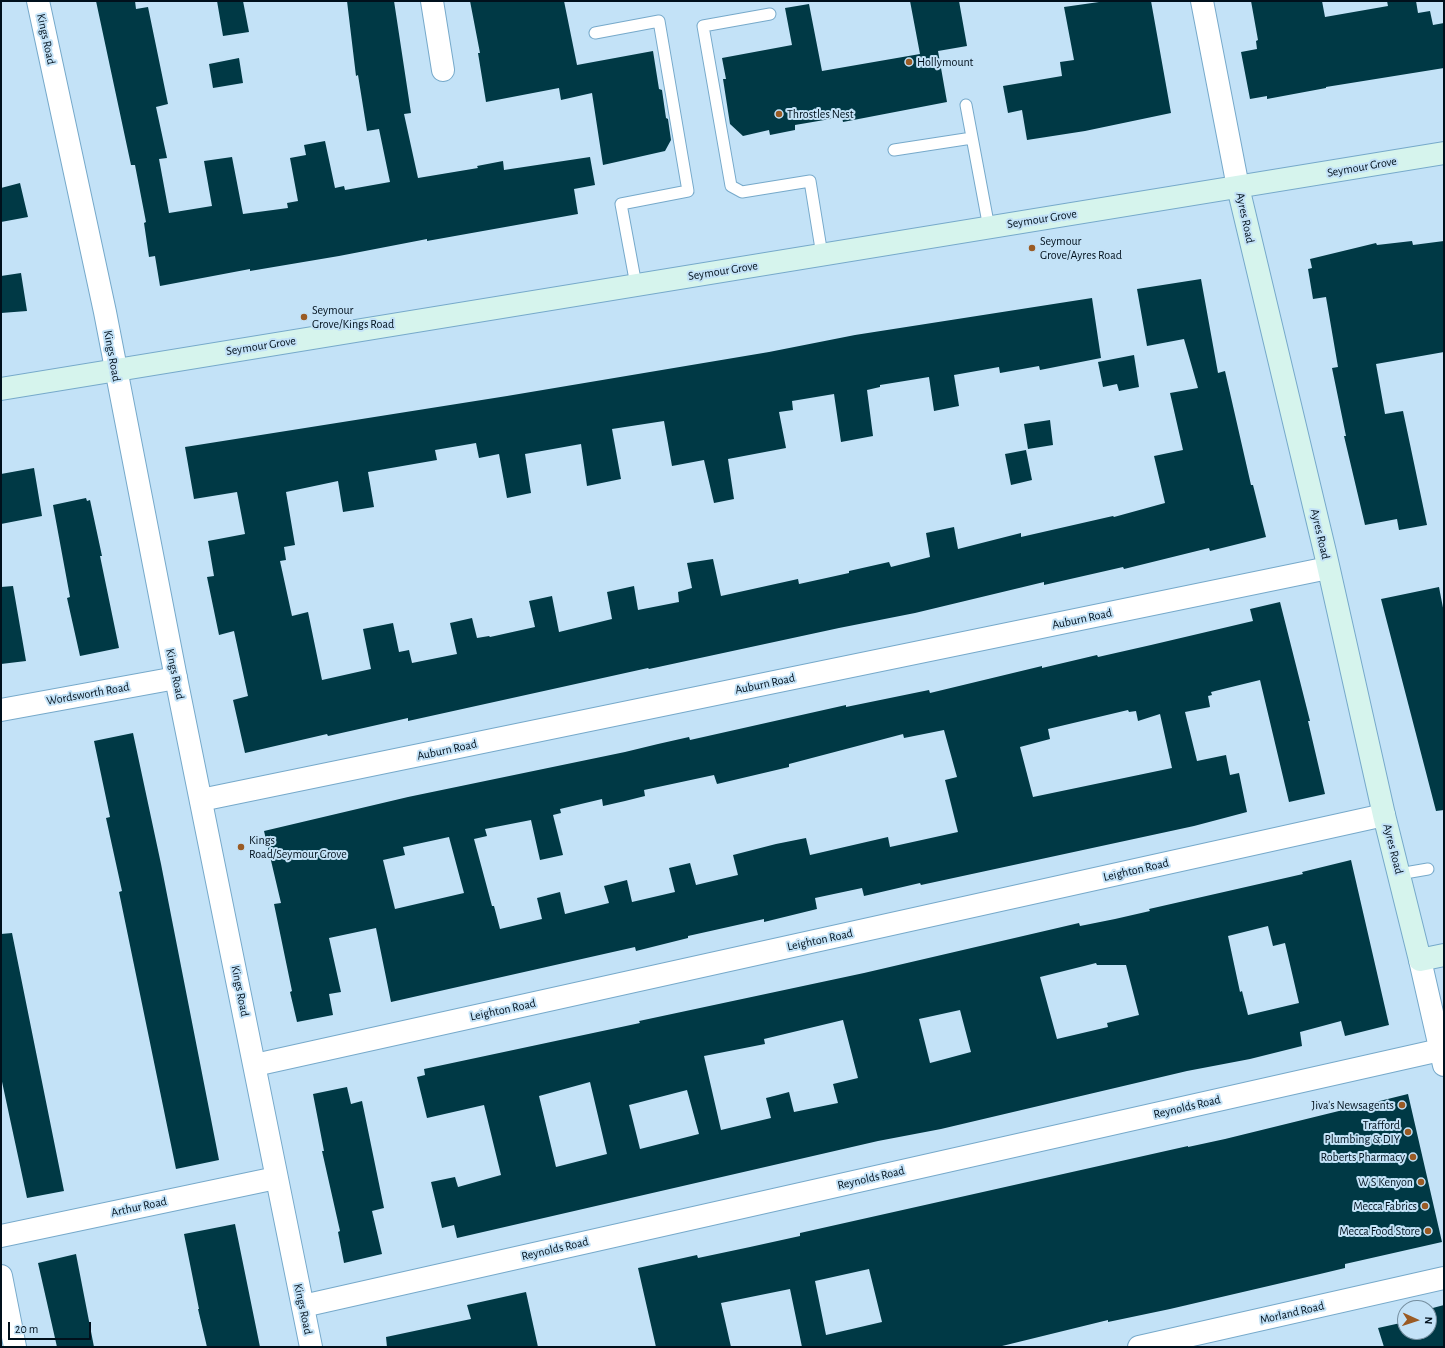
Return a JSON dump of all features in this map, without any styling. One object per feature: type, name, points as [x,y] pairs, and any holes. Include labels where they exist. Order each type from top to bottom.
[{"type":"main road","name":"Seymour Grove","points":[[1,389],[115,369],[1444,153]]},
{"type":"main road","name":"Ayres Road","points":[[1238,187],[1328,568],[1384,815],[1420,960]]},
{"type":"main road","points":[[1420,960],[1444,955]]},
{"type":"street","name":"Kings Road","points":[[38,1],[103,305],[176,678],[311,1347]]},
{"type":"street","points":[[432,1],[443,70]]},
{"type":"street","name":"Ayres Road","points":[[1202,1],[1238,187]]},
{"type":"street","name":"Auburn Road","points":[[201,800],[1328,568]]},
{"type":"street","name":"Wordsworth Road","points":[[1,710],[176,678]]},
{"type":"street","name":"Leighton Road","points":[[255,1065],[1384,815]]},
{"type":"street","name":"Ayres Road","points":[[1420,960],[1442,1057]]},
{"type":"street","name":"Reynolds Road","points":[[303,1306],[1442,1057]]},
{"type":"street","name":"Arthur Road","points":[[1,1236],[276,1178]]},
{"type":"street","points":[[1,1276],[15,1347]]},
{"type":"street","name":"Morland Road","points":[[1139,1347],[1444,1278]]},
{"type":"lane","points":[[770,14],[703,26],[731,186],[742,192],[810,181],[822,255]]},
{"type":"lane","points":[[595,33],[659,21],[688,191],[621,204],[636,285]]},
{"type":"lane","points":[[966,105],[989,228]]},
{"type":"lane","points":[[894,150],[972,138]]},
{"type":"lane","points":[[1399,874],[1428,868]]},
{"type":"building","points":[[96,1],[135,1],[136,9],[148,7],[168,104],[156,107],[167,158],[159,159],[169,213],[212,206],[204,161],[232,157],[243,214],[288,208],[287,203],[298,201],[290,158],[306,155],[304,145],[325,141],[335,188],[344,186],[345,190],[390,182],[379,129],[367,131],[358,75],[356,76],[347,1],[394,1],[411,113],[404,114],[418,178],[478,168],[477,166],[503,161],[504,170],[590,157],[595,185],[574,189],[578,214],[427,241],[427,239],[250,271],[250,269],[160,286],[155,256],[149,257],[144,223],[146,222],[135,165],[131,165]]},
{"type":"building","points":[[217,1],[243,1],[249,32],[223,36]]},
{"type":"building","points":[[470,1],[564,1],[577,65],[653,51],[659,89],[662,90],[671,140],[665,151],[603,165],[592,93],[561,100],[559,88],[486,102],[478,53],[480,53]]},
{"type":"building","points":[[910,1],[959,1],[967,46],[938,51],[947,102],[843,122],[842,117],[795,125],[795,130],[770,135],[769,130],[743,136],[730,124],[723,79],[726,79],[722,58],[792,45],[785,8],[809,4],[822,71],[920,54]]},
{"type":"building","points":[[1106,1],[1151,1],[1171,113],[1085,131],[1027,140],[1022,110],[1008,113],[1003,86],[1062,76],[1060,62],[1074,60],[1064,7]]},
{"type":"building","points":[[1251,1],[1322,1],[1325,17],[1388,6],[1387,1],[1416,1],[1418,13],[1430,11],[1433,25],[1444,23],[1444,68],[1326,87],[1267,99],[1267,96],[1250,99],[1241,52],[1257,49],[1256,41],[1258,40]]},
{"type":"building","points":[[239,58],[243,83],[213,88],[209,64]]},
{"type":"building","points":[[20,183],[28,217],[1,222],[1,188]]},
{"type":"building","points":[[1412,241],[1413,245],[1444,241],[1444,352],[1376,364],[1385,414],[1403,411],[1427,525],[1399,530],[1397,519],[1365,525],[1344,436],[1346,436],[1332,368],[1338,367],[1326,297],[1313,299],[1308,269],[1312,268],[1310,259],[1376,243],[1377,245]]},
{"type":"building","points":[[21,273],[27,311],[1,313],[1,276]]},
{"type":"building","points":[[1201,279],[1218,373],[1225,371],[1251,485],[1253,485],[1266,537],[1210,551],[1209,548],[1124,569],[1123,567],[1044,585],[1044,582],[915,613],[648,668],[408,721],[408,718],[328,736],[327,734],[245,753],[233,700],[248,696],[234,631],[219,635],[207,577],[214,576],[208,541],[245,534],[237,492],[194,499],[185,447],[507,396],[769,352],[855,335],[1092,298],[1101,358],[1040,370],[1039,366],[1000,373],[999,367],[954,375],[959,406],[934,411],[929,377],[880,385],[880,387],[867,390],[873,436],[841,442],[834,394],[792,401],[793,410],[779,412],[786,448],[728,459],[734,499],[714,503],[704,460],[672,466],[664,421],[612,429],[621,479],[587,486],[581,444],[525,454],[531,493],[507,498],[499,454],[479,458],[476,443],[435,450],[437,460],[368,472],[374,507],[343,512],[338,481],[286,492],[295,545],[284,547],[286,560],[280,561],[292,616],[308,612],[322,680],[371,669],[363,629],[393,623],[399,652],[409,650],[412,663],[457,654],[450,623],[472,618],[477,638],[490,637],[535,627],[529,601],[552,596],[559,632],[612,619],[607,592],[634,586],[638,610],[679,602],[678,592],[692,588],[687,563],[713,559],[721,596],[798,579],[799,584],[889,562],[891,567],[930,557],[926,533],[954,527],[958,549],[1021,533],[1021,537],[1114,517],[1165,503],[1154,456],[1183,450],[1170,393],[1198,388],[1184,339],[1147,346],[1137,289]]},
{"type":"building","points":[[1134,355],[1139,387],[1119,391],[1117,384],[1103,387],[1098,362]]},
{"type":"building","points":[[1050,420],[1053,445],[1028,449],[1024,424]]},
{"type":"building","points":[[1026,450],[1032,480],[1011,485],[1005,454]]},
{"type":"building","points":[[34,468],[42,516],[1,524],[1,474]]},
{"type":"building","points":[[86,498],[87,501],[90,500],[119,648],[80,656],[67,598],[70,597],[53,505]]},
{"type":"building","points":[[13,586],[26,661],[1,664],[1,587]]},
{"type":"building","points":[[1439,587],[1444,613],[1444,810],[1436,811],[1381,599]]},
{"type":"building","points":[[1280,602],[1310,721],[1308,721],[1325,794],[1289,802],[1260,680],[1211,692],[1212,695],[1208,696],[1210,707],[1185,712],[1197,761],[1226,755],[1230,775],[1239,773],[1247,812],[1194,826],[921,885],[920,883],[864,896],[862,888],[815,898],[817,909],[764,922],[764,919],[688,936],[688,938],[636,951],[635,947],[391,1002],[376,928],[329,938],[341,992],[329,994],[333,1015],[297,1022],[274,904],[281,903],[264,831],[408,797],[625,752],[689,737],[690,740],[846,705],[846,707],[929,690],[930,693],[1042,666],[1042,668],[1097,655],[1098,657],[1253,621],[1250,609]],"holes":[[[1128,710],[1129,712],[1136,711],[1138,721],[1160,714],[1172,768],[1033,797],[1020,747],[1050,739],[1048,729]],[[944,730],[957,777],[945,780],[958,832],[890,847],[888,837],[810,855],[806,838],[776,844],[733,855],[738,875],[696,885],[690,863],[669,868],[675,892],[632,902],[627,880],[604,886],[609,903],[565,914],[560,892],[537,898],[542,919],[500,929],[494,906],[492,906],[474,839],[487,836],[485,829],[531,820],[540,860],[563,855],[553,815],[561,813],[560,809],[602,799],[603,806],[645,796],[644,790],[714,775],[717,784],[789,767],[789,764],[903,734],[904,738]],[[449,837],[464,893],[395,909],[383,860],[405,855],[403,847]]]},
{"type":"building","points":[[133,733],[161,864],[219,1160],[176,1169],[119,892],[122,891],[106,818],[110,817],[94,741]]},
{"type":"building","points":[[1351,860],[1389,1025],[1345,1036],[1341,1021],[1300,1032],[1302,1046],[1250,1059],[1187,1071],[941,1129],[878,1141],[457,1238],[454,1225],[442,1228],[431,1182],[455,1177],[458,1187],[501,1175],[484,1105],[427,1118],[417,1077],[425,1075],[424,1069],[640,1023],[639,1021],[864,973],[1079,923],[1080,926],[1115,919],[1150,911],[1149,909],[1303,874],[1302,872]],"holes":[[[1268,926],[1273,946],[1285,943],[1299,1003],[1248,1015],[1242,991],[1240,992],[1228,936]],[[1096,963],[1097,965],[1126,965],[1139,1015],[1107,1023],[1108,1027],[1057,1039],[1040,977]],[[960,1010],[971,1052],[930,1063],[919,1019]],[[843,1020],[858,1078],[833,1084],[838,1103],[794,1112],[789,1092],[766,1098],[771,1118],[721,1130],[704,1056],[765,1044],[764,1039]],[[590,1082],[607,1154],[556,1167],[539,1096]],[[687,1090],[699,1134],[640,1149],[629,1105]]]},
{"type":"building","points":[[12,933],[64,1191],[27,1198],[1,1077],[1,934]]},
{"type":"building","points":[[347,1087],[351,1104],[362,1101],[384,1208],[372,1211],[382,1254],[344,1263],[338,1232],[340,1231],[322,1151],[324,1151],[313,1094]]},
{"type":"building","points":[[1408,1094],[1442,1242],[1345,1264],[1345,1268],[1320,1274],[1170,1309],[1108,1322],[1108,1320],[998,1347],[802,1347],[790,1289],[721,1303],[731,1347],[656,1347],[638,1268],[697,1255],[698,1258],[750,1247],[800,1236],[800,1233],[1225,1139]],"holes":[[[869,1269],[882,1322],[826,1335],[815,1281]]]},
{"type":"building","points":[[235,1224],[260,1347],[207,1347],[198,1309],[184,1234]]},
{"type":"building","points":[[76,1254],[94,1347],[57,1347],[38,1263]]},
{"type":"building","points":[[526,1292],[538,1347],[387,1347],[386,1337],[471,1319],[467,1305]]},
{"type":"building","points":[[1444,1305],[1444,1347],[1384,1347],[1378,1328],[1397,1324],[1397,1340],[1437,1340],[1437,1307]]},
{"type":"place","name":"Hollymount","points":[[909,62]]},
{"type":"place","name":"Throstles Nest","points":[[779,114]]},
{"type":"place","name":"Seymour Grove/Ayres Road","points":[[1032,248]]},
{"type":"place","name":"Seymour Grove/Kings Road","points":[[304,317]]},
{"type":"place","name":"Kings Road/Seymour Grove","points":[[241,847]]},
{"type":"place","name":"Jiva's Newsagents","points":[[1402,1105]]},
{"type":"place","name":"Trafford Plumbing & DIY","points":[[1408,1132]]},
{"type":"place","name":"Roberts Pharmacy","points":[[1413,1157]]},
{"type":"place","name":"W S Kenyon","points":[[1421,1182]]},
{"type":"place","name":"Mecca Fabrics","points":[[1425,1206]]},
{"type":"place","name":"Mecca Food Store","points":[[1428,1231]]}]
